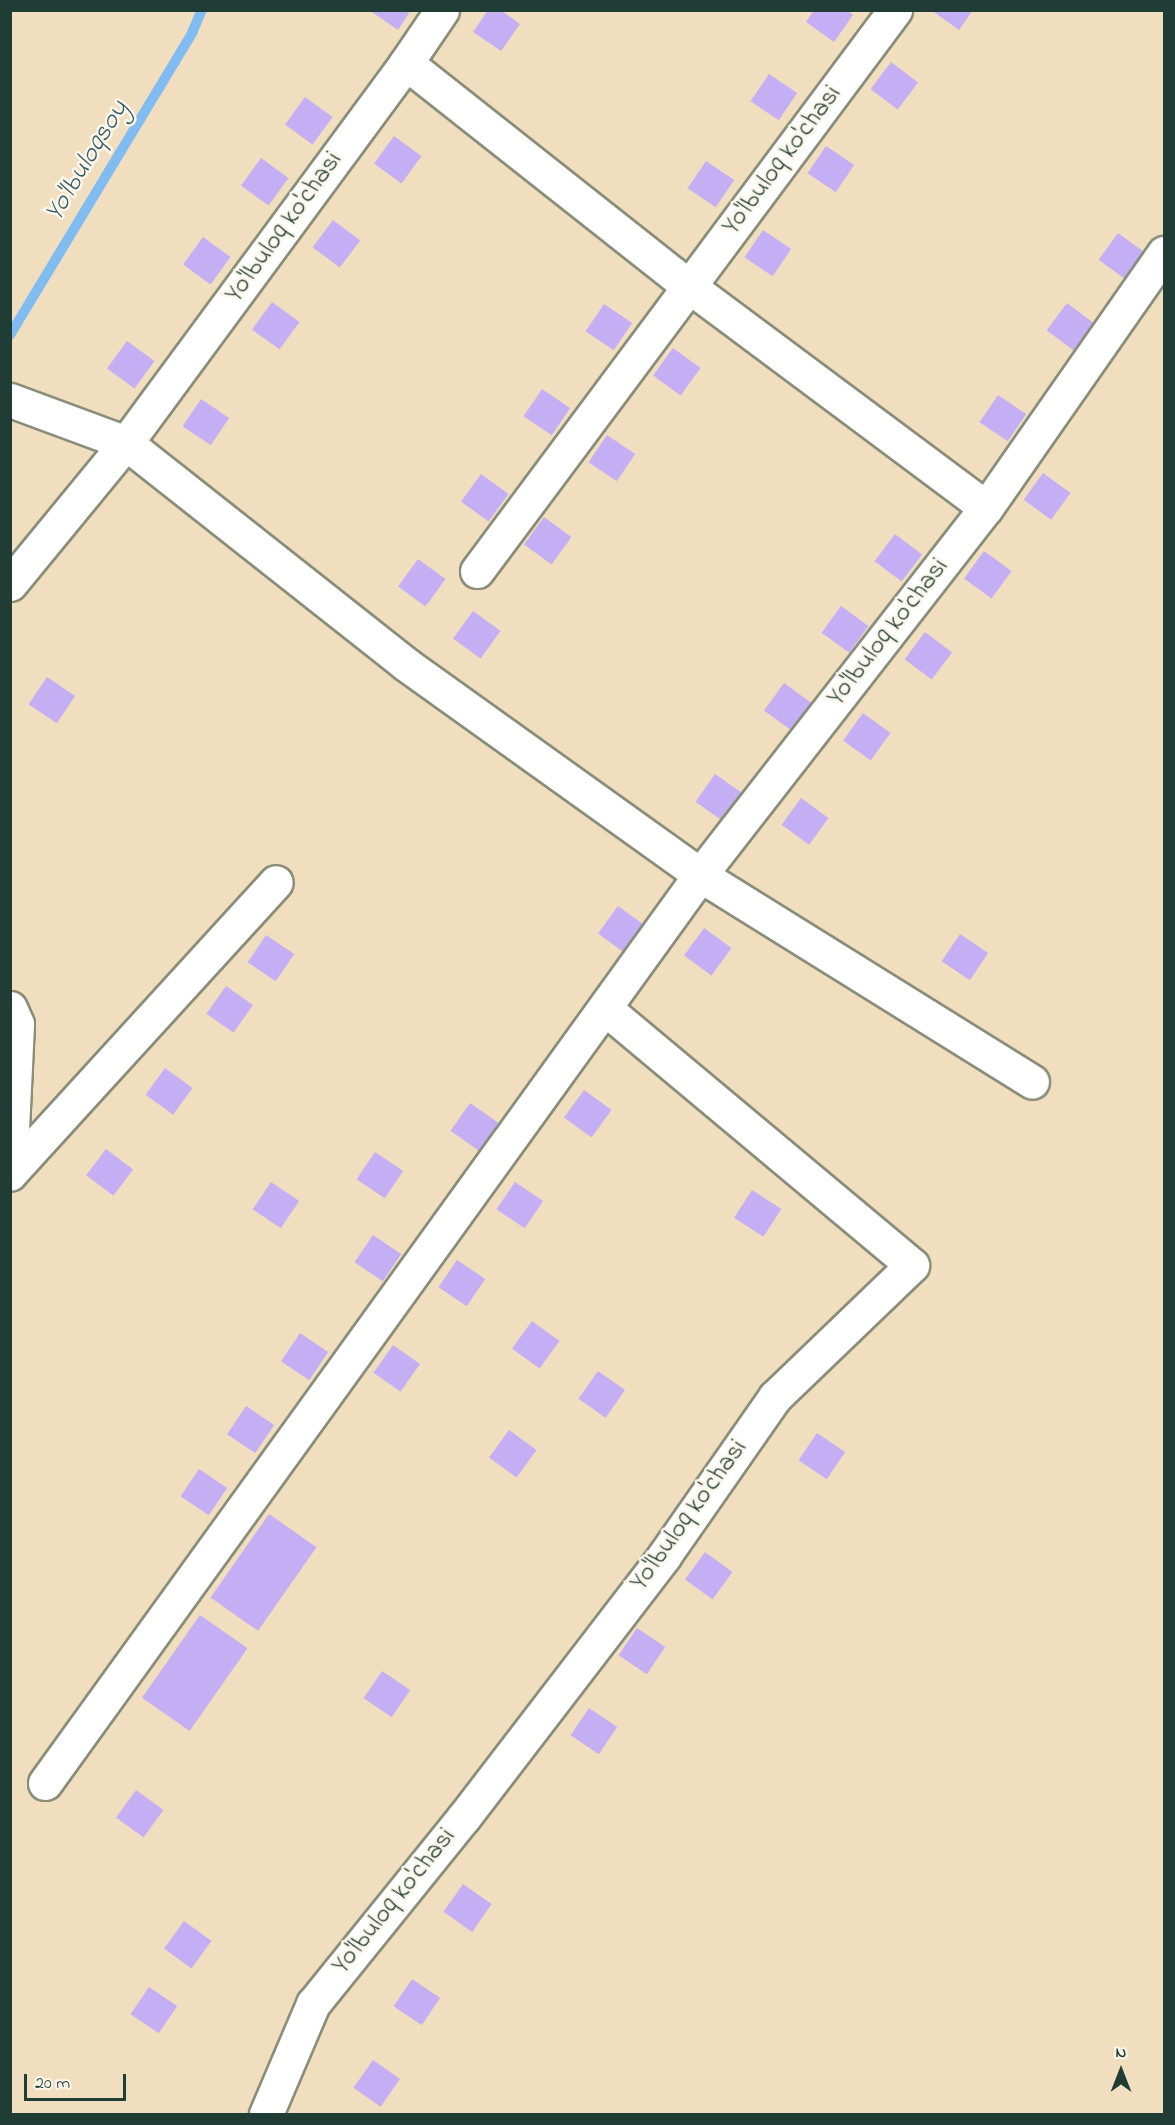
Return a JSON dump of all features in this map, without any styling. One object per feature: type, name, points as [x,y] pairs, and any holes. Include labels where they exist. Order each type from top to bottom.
[{"type":"street","name":"Yo'lbuloq ko'chasi","points":[[10,584],[126,443],[406,63],[442,10]]},
{"type":"street","name":"Yo'lbuloq ko'chasi","points":[[477,571],[895,10]]},
{"type":"street","points":[[406,63],[690,286],[986,508]]},
{"type":"street","name":"Yo'lbuloq ko'chasi","points":[[45,1783],[700,875],[986,508],[1164,253]]},
{"type":"street","points":[[10,400],[126,443],[407,665],[700,875],[1032,1082]]},
{"type":"street","points":[[11,1172],[276,882]]},
{"type":"street","points":[[10,1008],[17,1024],[11,1172]]},
{"type":"street","name":"Yo'lbuloq ko'chasi","points":[[266,2115],[313,2004],[464,1817],[664,1556],[776,1397],[912,1265],[605,1008]]},
{"type":"building","points":[[369,10],[411,10],[398,30]]},
{"type":"building","points":[[488,10],[501,10],[520,24],[501,51],[473,32]]},
{"type":"building","points":[[814,10],[847,10],[853,15],[834,42],[806,22]]},
{"type":"building","points":[[931,10],[973,10],[959,30]]},
{"type":"building","points":[[891,62],[918,82],[898,110],[871,89]]},
{"type":"building","points":[[769,74],[797,93],[779,120],[751,101]]},
{"type":"building","points":[[305,97],[333,117],[313,144],[285,125]]},
{"type":"building","points":[[394,136],[422,156],[402,183],[374,164]]},
{"type":"building","points":[[826,146],[854,165],[836,192],[808,173]]},
{"type":"building","points":[[261,158],[289,178],[269,205],[241,186]]},
{"type":"building","points":[[706,161],[734,180],[716,207],[688,188]]},
{"type":"building","points":[[333,220],[360,240],[340,268],[313,247]]},
{"type":"building","points":[[763,230],[791,249],[773,276],[745,257]]},
{"type":"building","points":[[1118,233],[1146,253],[1126,280],[1099,260]]},
{"type":"building","points":[[203,237],[231,257],[211,284],[183,265]]},
{"type":"building","points":[[272,302],[300,322],[280,349],[252,330]]},
{"type":"building","points":[[1067,303],[1094,323],[1074,351],[1047,330]]},
{"type":"building","points":[[604,304],[632,323],[614,350],[586,331]]},
{"type":"building","points":[[127,341],[155,361],[135,388],[107,369]]},
{"type":"building","points":[[673,348],[701,368],[681,395],[653,376]]},
{"type":"building","points":[[542,389],[570,408],[552,435],[524,416]]},
{"type":"building","points":[[998,395],[1026,414],[1008,441],[980,422]]},
{"type":"building","points":[[201,399],[229,418],[211,445],[183,426]]},
{"type":"building","points":[[607,435],[635,454],[617,481],[589,462]]},
{"type":"building","points":[[1043,473],[1071,493],[1051,520],[1024,500]]},
{"type":"building","points":[[481,474],[509,494],[489,521],[461,502]]},
{"type":"building","points":[[544,517],[572,537],[552,564],[524,545]]},
{"type":"building","points":[[895,534],[922,554],[902,582],[875,561]]},
{"type":"building","points":[[984,551],[1012,571],[992,598],[964,579]]},
{"type":"building","points":[[418,559],[446,579],[426,606],[398,587]]},
{"type":"building","points":[[841,606],[869,626],[849,653],[822,633]]},
{"type":"building","points":[[473,611],[501,631],[481,658],[453,639]]},
{"type":"building","points":[[925,632],[952,652],[932,680],[905,659]]},
{"type":"building","points":[[47,677],[75,696],[57,723],[29,704]]},
{"type":"building","points":[[784,683],[812,703],[792,730],[764,711]]},
{"type":"building","points":[[863,713],[891,733],[871,760],[843,741]]},
{"type":"building","points":[[715,774],[744,794],[724,822],[695,802]]},
{"type":"building","points":[[801,798],[829,818],[809,845],[782,825]]},
{"type":"building","points":[[618,906],[646,926],[626,953],[598,934]]},
{"type":"building","points":[[704,928],[732,948],[712,975],[684,956]]},
{"type":"building","points":[[960,934],[988,953],[970,980],[942,961]]},
{"type":"building","points":[[266,935],[294,954],[276,981],[248,962]]},
{"type":"building","points":[[226,986],[253,1005],[234,1033],[206,1014]]},
{"type":"building","points":[[165,1068],[193,1088],[173,1115],[146,1095]]},
{"type":"building","points":[[584,1090],[612,1110],[592,1137],[564,1118]]},
{"type":"building","points":[[470,1103],[499,1123],[479,1151],[450,1131]]},
{"type":"building","points":[[106,1149],[133,1169],[113,1196],[86,1175]]},
{"type":"building","points":[[375,1152],[403,1171],[385,1198],[357,1179]]},
{"type":"building","points":[[271,1182],[299,1201],[281,1228],[253,1209]]},
{"type":"building","points":[[515,1182],[543,1201],[525,1228],[497,1209]]},
{"type":"building","points":[[752,1190],[781,1209],[763,1237],[734,1218]]},
{"type":"building","points":[[373,1235],[401,1254],[383,1281],[355,1262]]},
{"type":"building","points":[[457,1260],[485,1279],[467,1306],[439,1287]]},
{"type":"building","points":[[532,1321],[560,1341],[540,1368],[512,1349]]},
{"type":"building","points":[[300,1333],[328,1352],[309,1380],[281,1361]]},
{"type":"building","points":[[393,1345],[420,1364],[401,1392],[373,1373]]},
{"type":"building","points":[[598,1371],[625,1390],[606,1418],[578,1399]]},
{"type":"building","points":[[246,1406],[274,1425],[255,1453],[227,1434]]},
{"type":"building","points":[[509,1430],[537,1450],[517,1477],[489,1458]]},
{"type":"building","points":[[817,1433],[845,1452],[827,1479],[799,1460]]},
{"type":"building","points":[[199,1469],[227,1488],[209,1515],[181,1496]]},
{"type":"building","points":[[269,1514],[317,1547],[258,1631],[210,1598]]},
{"type":"building","points":[[705,1552],[733,1572],[713,1599],[685,1580]]},
{"type":"building","points":[[200,1615],[248,1648],[190,1731],[142,1698]]},
{"type":"building","points":[[637,1628],[665,1647],[647,1674],[619,1655]]},
{"type":"building","points":[[382,1671],[410,1690],[392,1717],[364,1698]]},
{"type":"building","points":[[589,1708],[617,1727],[599,1754],[571,1735]]},
{"type":"building","points":[[136,1790],[164,1810],[144,1837],[116,1818]]},
{"type":"building","points":[[463,1884],[492,1904],[472,1932],[443,1912]]},
{"type":"building","points":[[184,1921],[212,1941],[192,1968],[164,1949]]},
{"type":"building","points":[[412,1979],[440,1998],[422,2025],[394,2006]]},
{"type":"building","points":[[149,1987],[177,2006],[159,2033],[131,2014]]},
{"type":"building","points":[[373,2060],[400,2079],[381,2107],[353,2088]]},
{"type":"waterway","name":"Yo'lbuloqsoy","points":[[10,335],[192,33],[202,10]]}]
